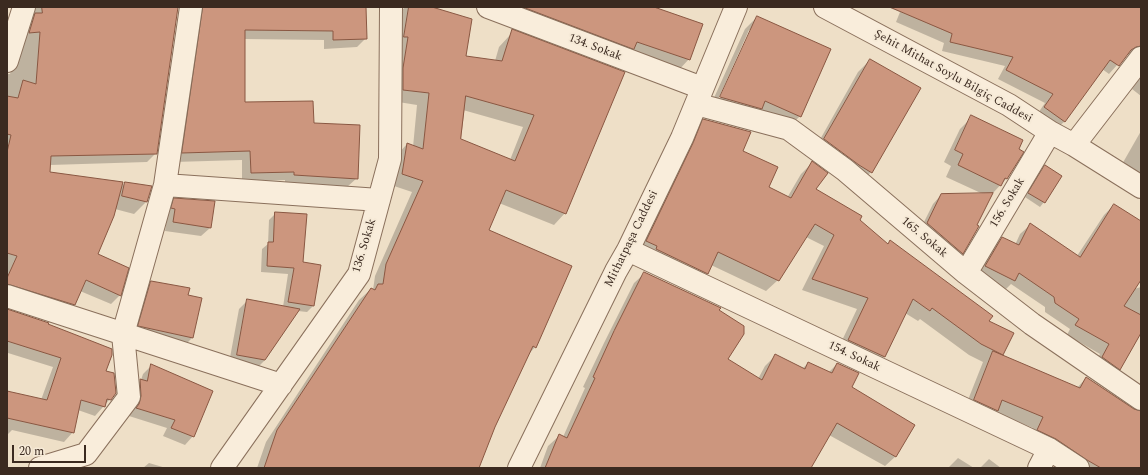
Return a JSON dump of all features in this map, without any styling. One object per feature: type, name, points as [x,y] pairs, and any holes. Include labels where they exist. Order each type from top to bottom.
[{"type":"street","points":[[7,61],[24,7]]},
{"type":"street","points":[[40,468],[86,454],[129,397],[123,334],[165,185],[191,7]]},
{"type":"street","name":"136. Sokak","points":[[222,468],[359,274],[390,159],[391,7]]},
{"type":"street","name":"134. Sokak","points":[[488,7],[699,96]]},
{"type":"street","name":"Mithatpaşa Caddesi","points":[[519,468],[682,138],[736,7]]},
{"type":"street","name":"Şehit Mithat Soylu Bilgiç Caddesi","points":[[825,7],[1009,105],[1050,132],[1074,145],[1141,187]]},
{"type":"street","points":[[1074,145],[1141,58]]},
{"type":"street","name":"165. Sokak","points":[[699,96],[789,129],[845,170],[966,273],[1032,324],[1141,399]]},
{"type":"street","name":"156. Sokak","points":[[966,273],[1050,132]]},
{"type":"street","points":[[165,185],[379,200]]},
{"type":"street","name":"154. Sokak","points":[[628,250],[1049,449],[1078,468]]},
{"type":"street","points":[[7,296],[281,385]]},
{"type":"street","points":[[1039,468],[1049,449]]},
{"type":"building","points":[[42,7],[178,7],[157,154],[51,156],[50,172],[123,182],[114,216],[98,254],[129,268],[121,296],[86,280],[75,305],[7,284],[7,278],[17,256],[7,253],[7,152],[11,135],[7,134],[7,96],[18,98],[23,80],[36,84],[40,32],[29,33],[35,13],[42,13]]},
{"type":"building","points":[[203,7],[366,7],[367,39],[333,40],[333,31],[245,30],[245,102],[313,101],[314,123],[360,125],[358,179],[294,175],[294,172],[251,173],[250,151],[182,153]]},
{"type":"building","points":[[409,7],[432,7],[472,19],[466,56],[502,61],[512,29],[625,72],[566,214],[506,190],[489,230],[572,266],[536,348],[533,346],[495,427],[479,468],[264,468],[277,430],[371,288],[375,290],[378,284],[383,284],[386,264],[423,181],[402,174],[407,143],[423,149],[429,93],[403,90],[403,68],[408,37],[404,37]],"holes":[[[466,96],[534,115],[515,161],[461,139]]]},
{"type":"building","points":[[523,7],[654,7],[703,24],[690,60],[637,42],[634,49]]},
{"type":"building","points":[[890,7],[1141,7],[1141,46],[1131,50],[1119,66],[1110,60],[1065,122],[1044,107],[1053,94],[1006,70],[1013,57],[950,42],[952,34]]},
{"type":"building","points":[[757,16],[831,49],[801,117],[765,101],[762,109],[720,97]]},
{"type":"building","points":[[870,59],[921,88],[872,173],[824,139]]},
{"type":"building","points":[[971,115],[1023,140],[1019,149],[1024,152],[1001,186],[958,165],[963,154],[955,150]]},
{"type":"building","points":[[703,119],[751,132],[743,151],[778,167],[769,187],[791,198],[812,161],[828,173],[816,189],[862,216],[860,220],[888,244],[890,240],[993,316],[989,321],[1014,333],[1003,355],[981,344],[932,308],[930,311],[913,299],[885,357],[848,340],[868,298],[812,279],[834,235],[815,224],[779,281],[718,252],[708,274],[656,249],[657,246],[646,241]]},
{"type":"building","points":[[1045,165],[1062,176],[1045,203],[1028,193]]},
{"type":"building","points":[[125,182],[152,186],[147,202],[122,196]]},
{"type":"building","points":[[993,193],[977,225],[979,226],[963,254],[927,223],[941,194]]},
{"type":"building","points":[[174,198],[215,201],[211,228],[173,222],[175,209],[171,208]]},
{"type":"building","points":[[1114,204],[1141,221],[1141,280],[1124,306],[1141,315],[1141,333],[1120,370],[1102,357],[1109,344],[1075,325],[1079,319],[1055,303],[1054,297],[1019,273],[1015,281],[985,266],[1002,237],[1019,245],[1030,223],[1080,257]]},
{"type":"building","points":[[275,212],[307,214],[303,262],[321,265],[314,306],[288,302],[294,268],[267,266],[268,242],[273,242]]},
{"type":"building","points":[[644,272],[721,308],[719,310],[744,326],[744,334],[728,359],[762,380],[775,354],[805,369],[808,362],[832,373],[837,363],[859,373],[852,387],[915,425],[896,457],[837,423],[811,468],[545,468],[559,434],[567,438],[595,378],[593,377],[614,331]]},
{"type":"building","points":[[151,281],[190,288],[188,295],[202,298],[193,338],[138,326]]},
{"type":"building","points":[[247,299],[300,309],[265,360],[237,355]]},
{"type":"building","points":[[7,309],[49,323],[48,324],[112,349],[112,355],[106,371],[114,373],[116,393],[111,400],[107,399],[105,407],[81,400],[74,433],[7,418],[7,391],[47,400],[61,358],[7,341]]},
{"type":"building","points":[[993,351],[1080,388],[1086,377],[1134,409],[1141,411],[1141,468],[1101,468],[1056,439],[1037,430],[1043,417],[1002,400],[998,411],[974,400]]},
{"type":"building","points":[[151,364],[213,391],[194,437],[171,428],[175,420],[136,408],[139,404],[141,396],[140,379],[147,381]]}]
